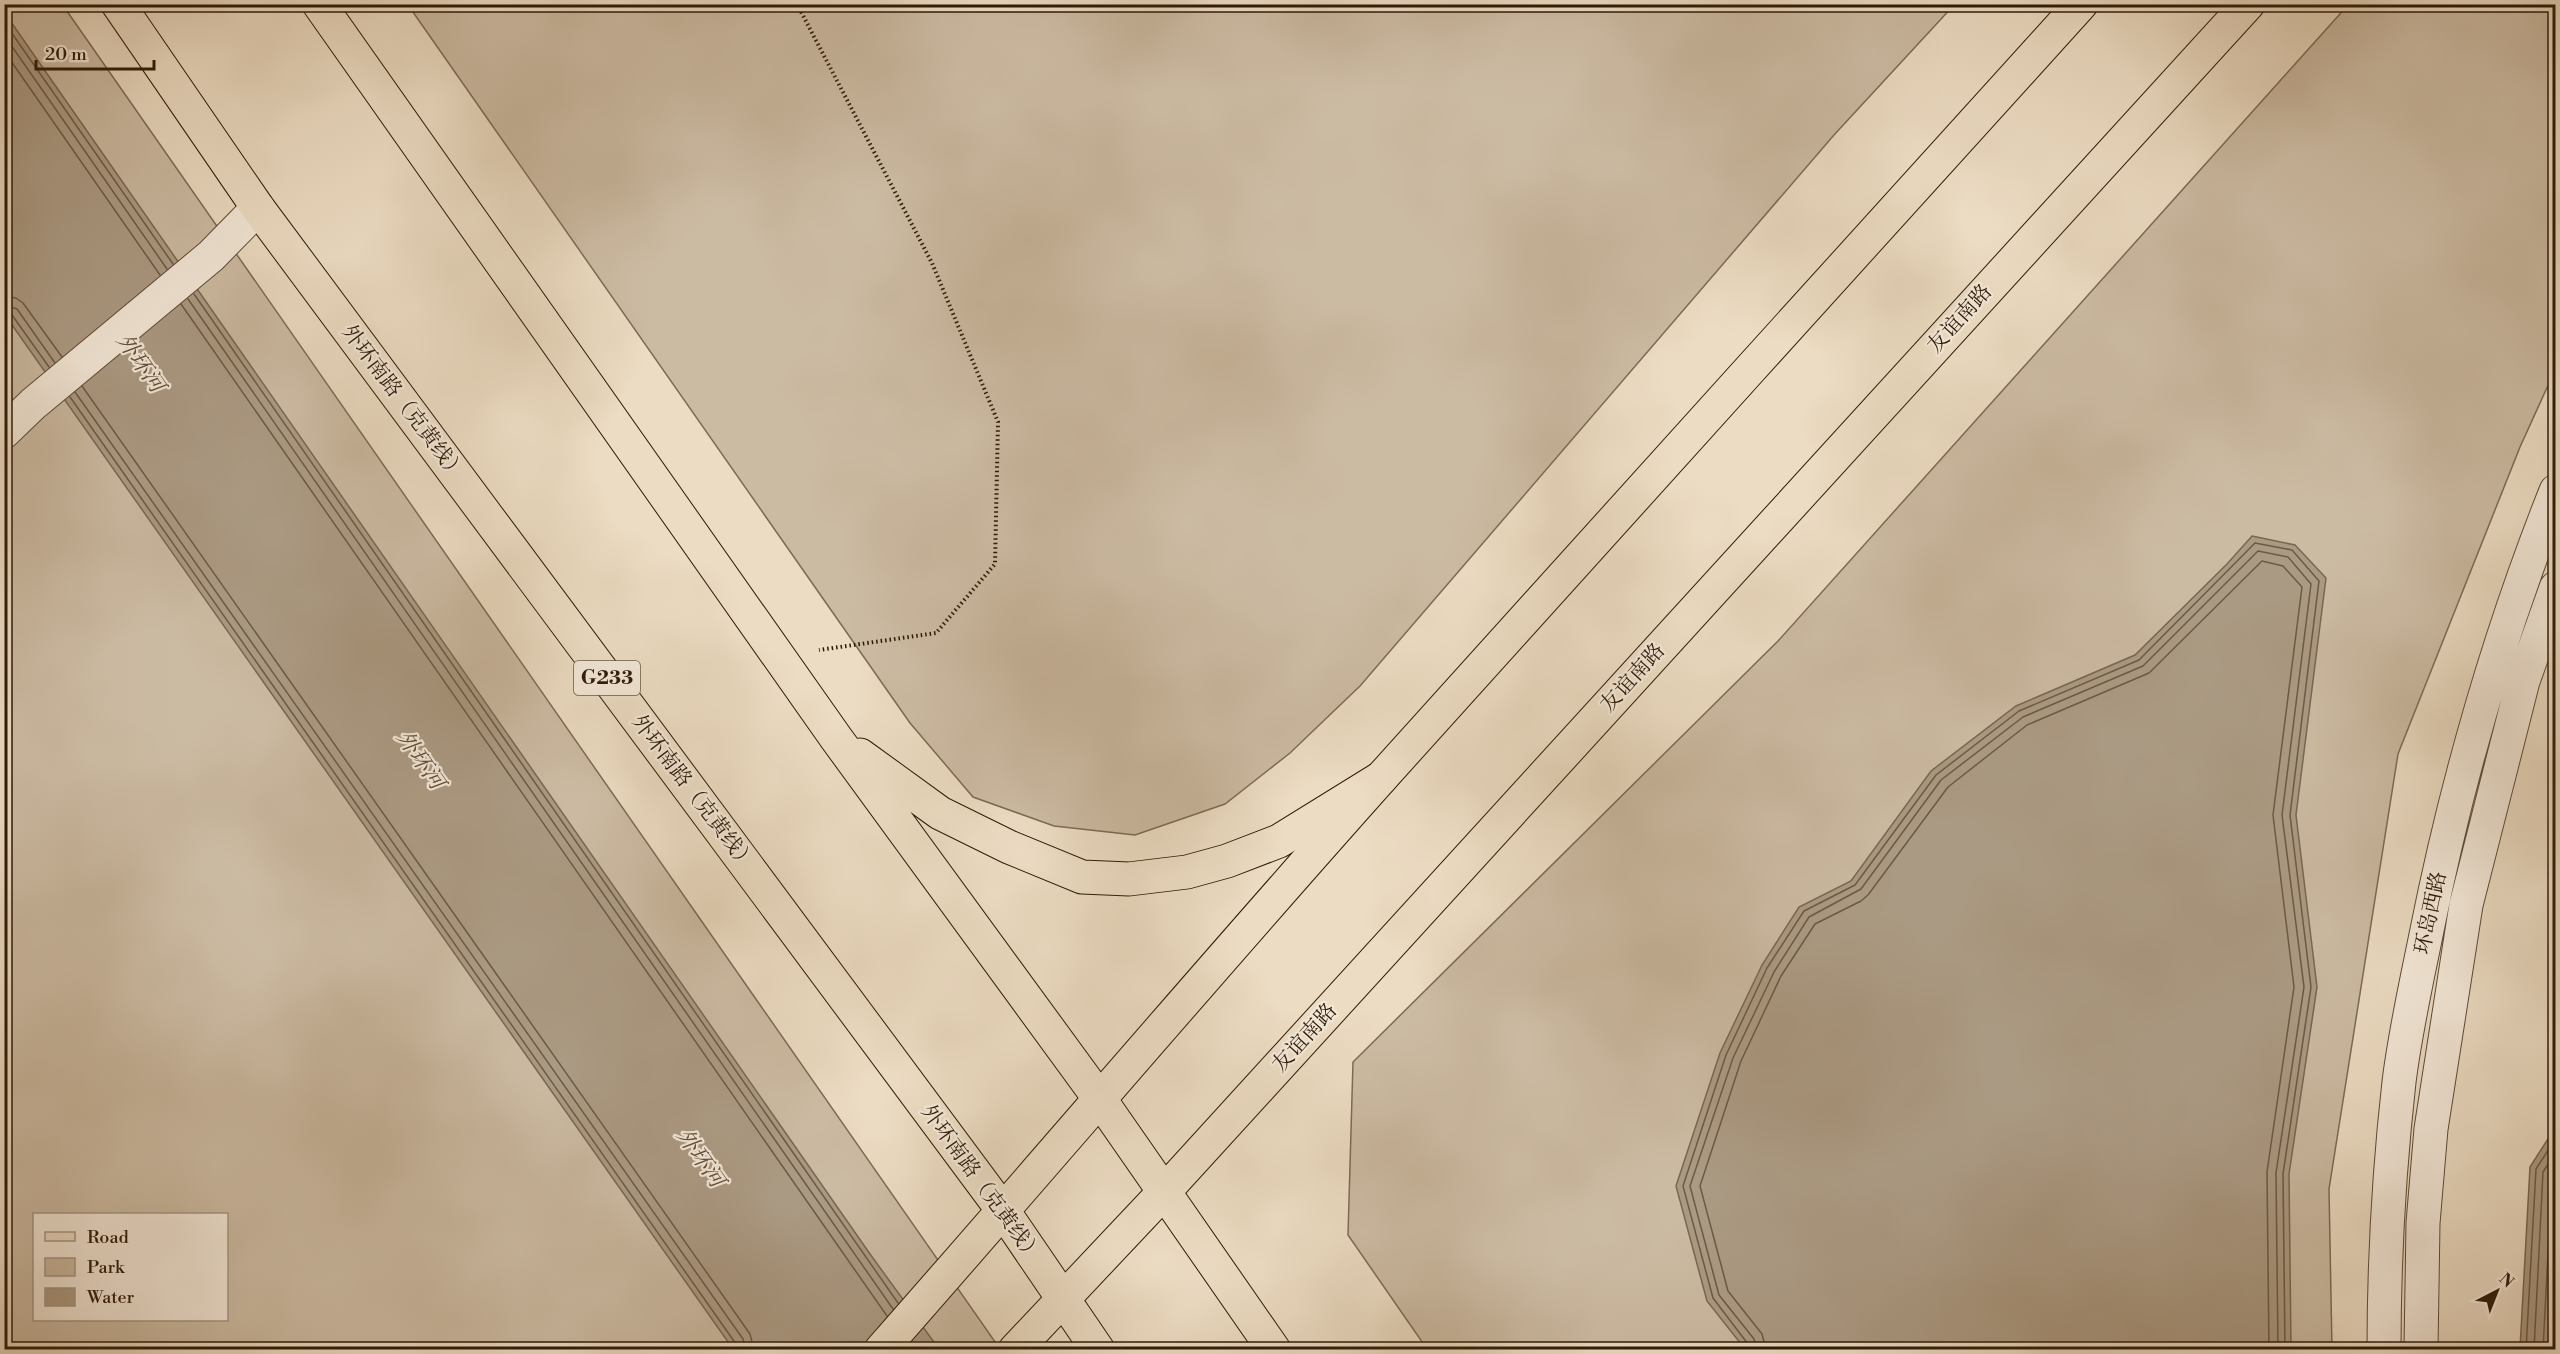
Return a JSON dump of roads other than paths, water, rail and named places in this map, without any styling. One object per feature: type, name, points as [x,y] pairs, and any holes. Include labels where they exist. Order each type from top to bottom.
[{"type":"main road","name":"外环南路（克黄线）","points":[[118,4],[258,208],[1004,1212],[1098,1350]]},
{"type":"main road","points":[[319,4],[778,656],[1099,1098],[1274,1350]]},
{"type":"main road","points":[[881,1350],[1381,778],[2081,4]]},
{"type":"main road","name":"友谊南路","points":[[1015,1350],[1164,1193],[2248,4]]},
{"type":"main road","points":[[837,738],[940,813],[1009,847],[1082,877],[1130,879],[1187,872],[1227,861],[1279,841],[1381,778]]},
{"type":"street","points":[[4,432],[33,404],[211,256],[258,208]]},
{"type":"street","name":"环岛西路","points":[[2384,1350],[2384,1273],[2392,1157],[2400,1081],[2413,997],[2437,879],[2469,754],[2527,563],[2556,491]]},
{"type":"street","name":"环岛西路","points":[[2421,1350],[2423,1223],[2431,1129],[2466,905],[2523,681],[2556,588]]},
{"type":"water","name":"外环河","points":[[4,12],[870,1254],[939,1349],[733,1349],[5,315]]},
{"type":"water","points":[[2252,536],[2295,545],[2326,578],[2296,815],[2317,987],[2289,1174],[2291,1349],[1745,1349],[1707,1301],[1676,1186],[1720,1053],[1762,965],[1799,907],[1851,881],[1931,771],[2016,706],[2135,655],[2227,564]]},
{"type":"water","points":[[2555,1131],[2555,1349],[2520,1349],[2530,1167]]}]
